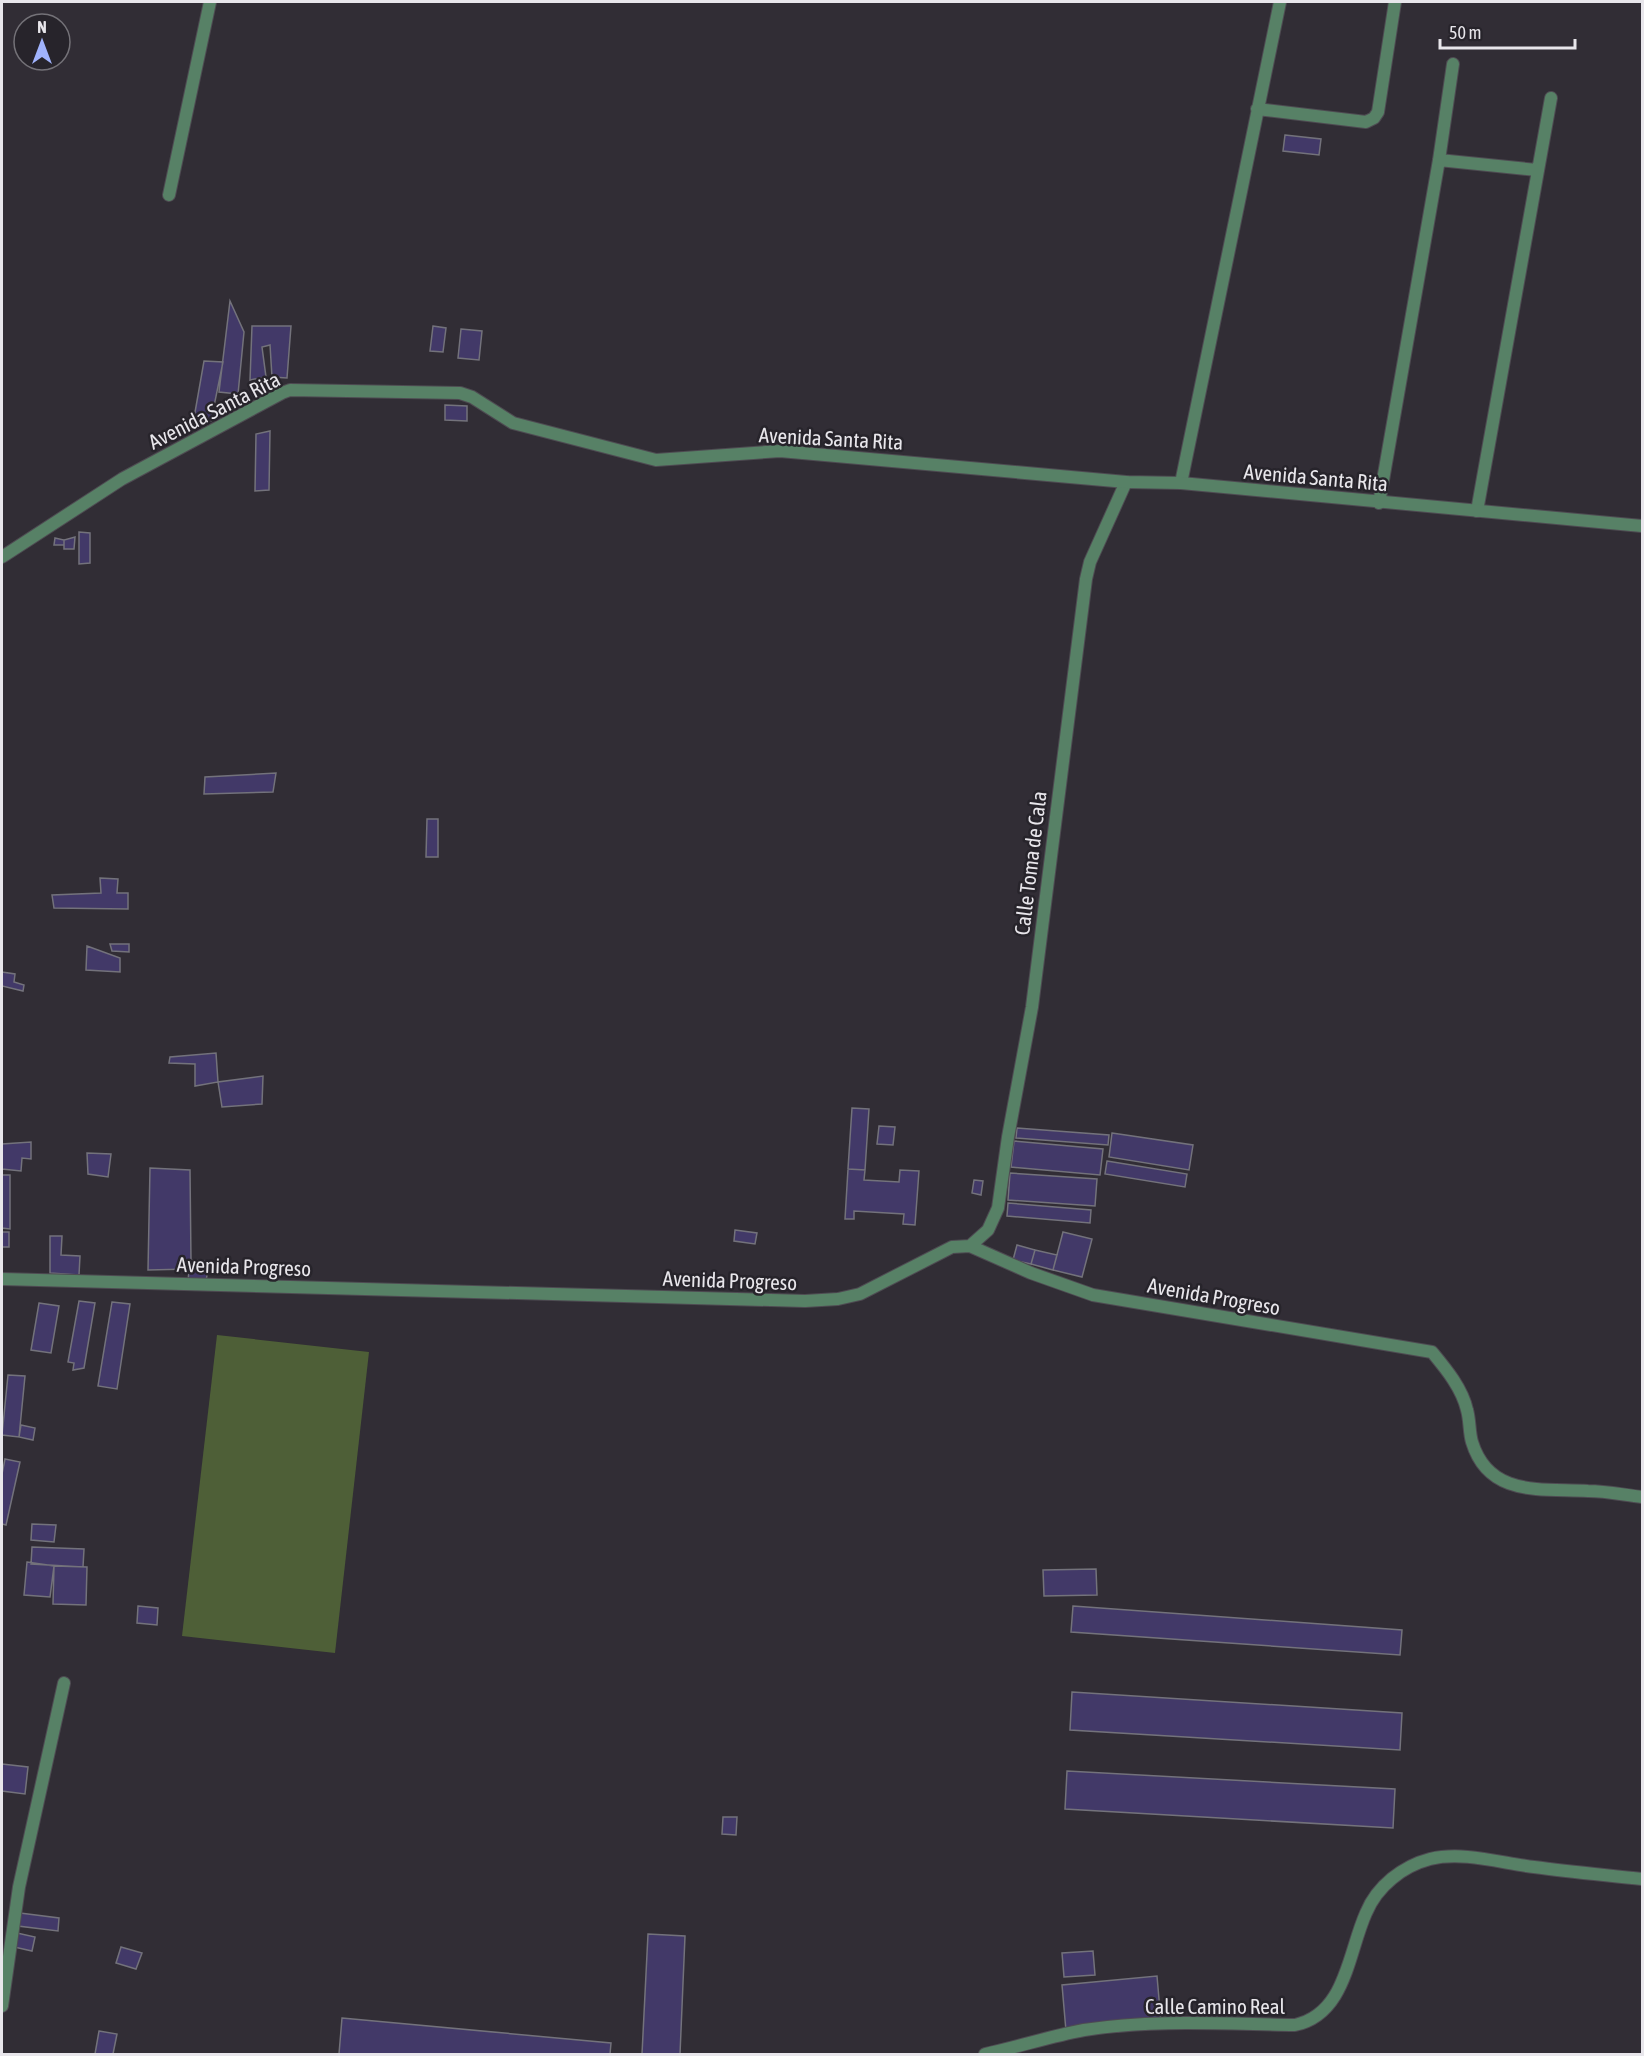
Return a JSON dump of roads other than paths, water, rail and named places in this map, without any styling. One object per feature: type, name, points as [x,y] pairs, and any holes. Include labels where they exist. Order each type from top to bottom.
[{"type":"street","points":[[169,195],[210,2]]},
{"type":"street","points":[[1181,483],[1280,2]]},
{"type":"street","points":[[1257,109],[1366,122],[1374,118],[1378,112],[1395,2]]},
{"type":"street","points":[[1379,503],[1439,160],[1453,64]]},
{"type":"street","points":[[1477,511],[1551,98]]},
{"type":"street","points":[[1439,160],[1537,170]]},
{"type":"street","name":"Avenida Santa Rita","points":[[2,557],[123,479],[290,390],[460,393],[472,397],[517,424],[656,460],[780,451],[1126,482],[1181,483],[1642,526]]},
{"type":"street","name":"Calle Toma de Cala","points":[[970,1246],[988,1230],[998,1208],[1032,1007],[1086,579],[1090,562],[1126,482]]},
{"type":"street","name":"Avenida Progreso","points":[[2,1279],[805,1301],[838,1299],[860,1294],[952,1247],[970,1246],[1031,1273],[1093,1295],[1432,1352],[1450,1373],[1467,1408],[1472,1442],[1480,1460],[1493,1474],[1510,1485],[1529,1490],[1590,1491],[1642,1497]]},
{"type":"street","points":[[2,2006],[19,1887],[64,1683]]},
{"type":"street","name":"Calle Camino Real","points":[[985,2055],[1083,2031],[1143,2024],[1295,2025],[1306,2023],[1321,2014],[1341,1986],[1366,1911],[1385,1884],[1407,1868],[1431,1859],[1456,1856],[1535,1868],[1642,1879]]}]
